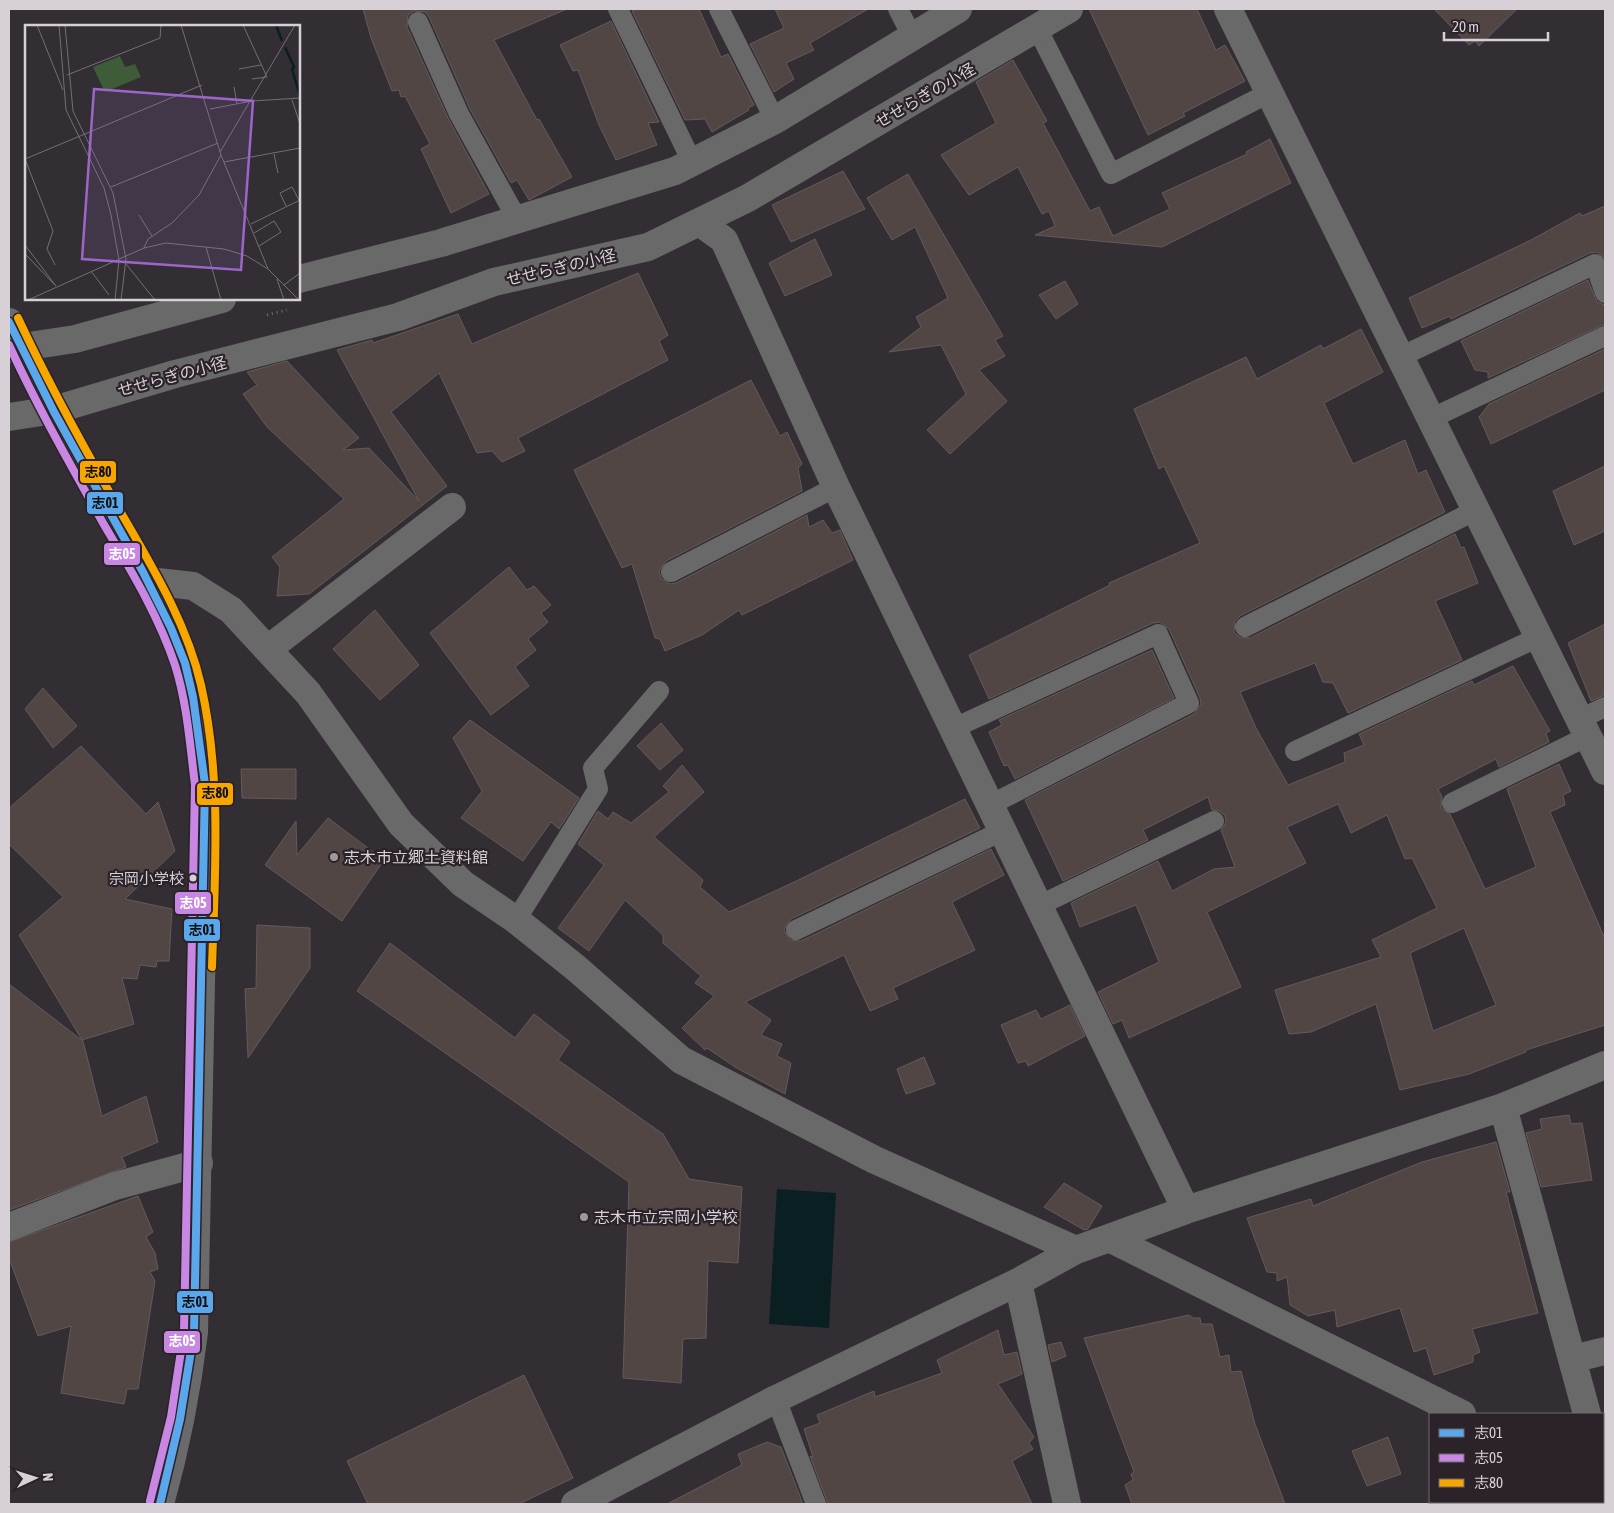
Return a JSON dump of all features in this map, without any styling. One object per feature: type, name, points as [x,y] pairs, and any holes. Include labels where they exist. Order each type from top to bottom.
[{"type":"main road","points":[[9,322],[19,352],[48,400],[101,499],[149,581],[179,648],[196,708],[205,784],[194,1332],[188,1386],[176,1447],[160,1504]]},
{"type":"street","points":[[300,279],[441,243],[693,164],[775,120],[958,9]]},
{"type":"street","name":"せせらぎの小径","points":[[9,417],[48,400],[175,374],[398,317],[494,282],[648,247],[748,198],[1069,9]]},
{"type":"street","points":[[1228,9],[1605,771]]},
{"type":"street","points":[[699,222],[724,240],[836,487],[1186,1210]]},
{"type":"street","points":[[19,352],[75,339],[218,300]]},
{"type":"street","points":[[268,649],[452,507]]},
{"type":"street","points":[[149,581],[193,586],[231,610],[308,693],[401,824],[463,884],[516,920],[576,968],[681,1060],[875,1160],[1076,1250]]},
{"type":"street","points":[[575,1504],[776,1399],[1018,1282],[1076,1250],[1186,1210],[1503,1107],[1605,1065]]},
{"type":"street","points":[[1503,1107],[1587,1413]]},
{"type":"street","points":[[9,1227],[115,1186],[198,1163]]},
{"type":"street","points":[[1109,1238],[1460,1413]]},
{"type":"street","points":[[1018,1282],[1067,1504]]},
{"type":"street","points":[[1572,1359],[1605,1351]]},
{"type":"lane","points":[[618,9],[693,164]]},
{"type":"lane","points":[[719,9],[775,120]]},
{"type":"lane","points":[[898,9],[913,38]]},
{"type":"lane","points":[[418,22],[459,114],[517,219]]},
{"type":"lane","points":[[1037,28],[1111,174],[1270,93]]},
{"type":"lane","points":[[1400,356],[1595,264],[1605,293]]},
{"type":"lane","points":[[1430,419],[1605,336]]},
{"type":"lane","points":[[672,572],[836,487]]},
{"type":"lane","points":[[1245,627],[1476,510]]},
{"type":"lane","points":[[954,728],[1158,634],[1188,703],[990,805]]},
{"type":"lane","points":[[1295,751],[1538,637]]},
{"type":"lane","points":[[516,920],[598,789],[593,768],[659,692]]},
{"type":"lane","points":[[1452,803],[1584,728],[1605,707]]},
{"type":"lane","points":[[1038,906],[1214,821]]},
{"type":"lane","points":[[796,930],[1002,832]]},
{"type":"lane","points":[[776,1399],[816,1504]]},
{"type":"water","points":[[777,1189],[836,1193],[829,1328],[769,1324]]},
{"type":"building","points":[[363,9],[567,9],[494,40],[537,120],[539,119],[572,177],[529,200],[517,180],[511,183],[470,109],[429,17],[425,12],[414,11],[408,15],[407,27],[449,120],[489,194],[451,213],[421,149],[430,144],[405,96],[401,97],[399,90],[392,91],[371,38]]},
{"type":"building","points":[[637,9],[699,9],[721,57],[728,54],[754,105],[748,108],[749,110],[712,132],[705,119],[685,120],[632,11]]},
{"type":"building","points":[[775,9],[868,9],[810,43],[814,50],[786,63],[794,79],[774,92],[750,44],[784,28]]},
{"type":"building","points":[[1089,9],[1197,9],[1216,50],[1225,45],[1245,81],[1183,113],[1185,116],[1148,135]]},
{"type":"building","points":[[1434,9],[1517,9],[1479,46],[1475,41],[1469,45]]},
{"type":"building","points":[[611,21],[659,122],[648,123],[657,145],[616,160],[599,125],[578,70],[573,71],[560,45]]},
{"type":"building","points":[[1013,60],[1047,121],[1043,123],[1090,211],[1099,207],[1113,236],[1170,209],[1162,193],[1247,154],[1246,152],[1270,139],[1291,183],[1162,247],[1035,235],[1055,226],[1049,211],[1042,214],[1018,167],[969,195],[941,155],[996,123],[976,82]]},
{"type":"building","points":[[843,171],[865,209],[791,242],[772,205]]},
{"type":"building","points":[[908,174],[1003,336],[995,340],[1005,356],[979,370],[1007,401],[950,454],[927,430],[966,394],[941,345],[889,352],[921,327],[916,317],[948,298],[915,227],[892,240],[867,198]]},
{"type":"building","points":[[1605,206],[1605,259],[1597,252],[1590,253],[1451,319],[1450,316],[1422,328],[1409,298],[1531,240],[1580,213],[1582,216]]},
{"type":"building","points":[[815,239],[832,275],[785,296],[769,263]]},
{"type":"building","points":[[638,273],[668,335],[659,341],[668,360],[518,438],[525,451],[502,462],[492,451],[477,453],[439,373],[391,412],[447,486],[309,594],[277,596],[280,567],[272,557],[344,499],[267,427],[243,394],[257,385],[247,372],[287,361],[359,438],[343,450],[369,448],[419,501],[337,350],[372,340],[373,343],[458,314],[472,344]]},
{"type":"building","points":[[1588,280],[1597,302],[1605,305],[1605,324],[1488,378],[1488,372],[1475,370],[1461,341]]},
{"type":"building","points":[[1065,281],[1078,304],[1056,319],[1039,295]]},
{"type":"building","points":[[1361,329],[1383,372],[1324,403],[1353,464],[1405,440],[1418,474],[1426,470],[1445,512],[1240,616],[1235,621],[1234,632],[1239,637],[1250,638],[1455,534],[1461,548],[1464,547],[1478,583],[1435,601],[1462,660],[1348,713],[1333,683],[1323,682],[1315,663],[1240,692],[1256,728],[1288,785],[1345,762],[1344,753],[1364,745],[1359,734],[1472,681],[1474,685],[1513,666],[1550,731],[1546,733],[1549,742],[1499,767],[1496,759],[1438,789],[1442,797],[1441,808],[1450,814],[1485,889],[1536,867],[1507,789],[1559,764],[1571,791],[1563,795],[1565,805],[1550,812],[1605,939],[1605,1025],[1526,1050],[1526,1052],[1469,1074],[1400,1090],[1376,1004],[1311,1032],[1289,1034],[1275,990],[1381,957],[1372,940],[1437,908],[1412,858],[1405,859],[1387,815],[1351,833],[1338,804],[1287,827],[1306,863],[1207,912],[1241,987],[1129,1038],[1122,1020],[1113,1024],[1098,992],[1159,962],[1136,905],[1080,927],[1071,903],[1158,861],[1172,891],[1214,869],[1235,867],[1221,830],[1226,822],[1225,816],[1220,811],[1212,810],[1208,797],[1143,830],[1148,840],[1063,881],[1025,800],[1194,714],[1201,704],[1200,698],[1169,629],[1160,622],[1153,623],[989,699],[969,655],[1110,585],[1109,583],[1200,543],[1164,466],[1159,469],[1134,409],[1246,357],[1257,379],[1321,345],[1323,349]],"holes":[[[1464,928],[1496,1005],[1433,1031],[1410,953]]]},
{"type":"building","points":[[1605,349],[1605,390],[1491,444],[1479,417],[1489,404]]},
{"type":"building","points":[[751,380],[780,436],[787,432],[802,464],[798,468],[802,491],[666,561],[659,571],[661,578],[670,584],[676,583],[807,515],[809,527],[823,520],[832,533],[840,530],[853,560],[742,615],[739,610],[702,635],[665,651],[660,639],[655,638],[632,564],[622,568],[574,470]]},
{"type":"building","points":[[1605,466],[1605,531],[1574,545],[1553,491]]},
{"type":"building","points":[[509,567],[527,590],[534,586],[551,605],[541,613],[548,622],[528,639],[536,650],[515,667],[529,686],[491,715],[430,633]]},
{"type":"building","points":[[375,610],[419,665],[380,700],[333,649]]},
{"type":"building","points":[[1605,624],[1605,695],[1591,701],[1568,643]]},
{"type":"building","points":[[1152,650],[1174,698],[1015,779],[1008,765],[1004,766],[989,732],[1002,725],[999,720]]},
{"type":"building","points":[[43,688],[77,726],[53,748],[25,709]]},
{"type":"building","points":[[470,720],[579,798],[559,829],[551,822],[523,861],[461,818],[482,791],[453,738]]},
{"type":"building","points":[[661,723],[683,750],[660,770],[637,746]]},
{"type":"building","points":[[81,746],[146,814],[158,802],[175,851],[125,899],[172,909],[169,961],[157,961],[156,967],[140,965],[137,979],[122,978],[134,1024],[82,1040],[19,935],[63,897],[9,844],[9,808]]},
{"type":"building","points":[[682,765],[704,792],[654,837],[703,880],[700,887],[729,912],[965,799],[980,828],[791,919],[784,930],[790,940],[801,941],[991,849],[1004,875],[952,902],[975,950],[893,988],[898,999],[870,1011],[844,955],[745,1002],[771,1020],[761,1035],[782,1044],[777,1056],[791,1063],[785,1094],[735,1067],[707,1048],[705,1050],[682,1028],[714,996],[695,983],[701,976],[663,943],[663,935],[625,900],[589,951],[558,928],[604,865],[578,844],[598,811],[608,819],[613,812],[631,823],[669,792],[663,786]]},
{"type":"building","points":[[241,769],[296,769],[296,799],[242,798]]},
{"type":"building","points":[[328,818],[384,860],[342,921],[265,865],[296,821],[297,855]]},
{"type":"building","points":[[257,925],[310,928],[310,968],[248,1058],[245,989],[256,988]]},
{"type":"building","points":[[390,943],[515,1038],[534,1014],[570,1042],[558,1060],[663,1134],[689,1179],[742,1187],[738,1263],[708,1261],[706,1338],[683,1339],[681,1383],[623,1378],[629,1182],[357,991]]},
{"type":"building","points":[[9,984],[83,1041],[102,1116],[146,1096],[158,1142],[122,1157],[126,1167],[9,1210]]},
{"type":"building","points":[[1070,1005],[1085,1036],[1028,1066],[1026,1061],[1018,1063],[1001,1025],[1036,1010],[1041,1019]]},
{"type":"building","points":[[924,1057],[935,1084],[906,1094],[897,1069]]},
{"type":"building","points":[[1569,1115],[1571,1124],[1582,1123],[1592,1180],[1541,1187],[1526,1133],[1542,1129],[1540,1119]]},
{"type":"building","points":[[1496,1142],[1510,1192],[1506,1192],[1538,1313],[1472,1329],[1480,1352],[1473,1355],[1473,1362],[1434,1375],[1426,1348],[1414,1352],[1400,1308],[1337,1327],[1335,1310],[1308,1316],[1290,1305],[1287,1277],[1277,1281],[1277,1273],[1267,1272],[1247,1218],[1311,1199],[1313,1206],[1422,1162]]},
{"type":"building","points":[[1064,1183],[1102,1206],[1088,1229],[1084,1230],[1044,1207]]},
{"type":"building","points":[[138,1196],[153,1232],[146,1237],[155,1253],[158,1269],[150,1272],[155,1281],[138,1389],[127,1389],[124,1404],[61,1393],[71,1326],[38,1336],[9,1258],[9,1242]]},
{"type":"building","points":[[1189,1315],[1193,1318],[1200,1318],[1201,1324],[1212,1324],[1220,1357],[1229,1355],[1231,1372],[1241,1371],[1255,1424],[1285,1504],[1132,1504],[1125,1485],[1133,1480],[1131,1474],[1134,1472],[1084,1338]]},
{"type":"building","points":[[998,1330],[1004,1355],[1017,1352],[1022,1374],[998,1384],[1034,1437],[1029,1443],[1033,1449],[1012,1461],[1032,1504],[828,1504],[810,1456],[813,1457],[804,1429],[820,1423],[817,1415],[874,1391],[875,1397],[942,1373],[937,1360]]},
{"type":"building","points":[[1061,1342],[1066,1356],[1052,1362],[1048,1345]]},
{"type":"building","points":[[524,1375],[573,1478],[519,1504],[368,1504],[347,1461]]},
{"type":"building","points":[[1388,1437],[1401,1474],[1367,1486],[1352,1451]]},
{"type":"building","points":[[767,1442],[781,1447],[803,1504],[667,1504],[742,1465],[738,1454]]},
{"type":"transit line","name":"志80","points":[[18,318],[74,429],[163,587],[194,660],[208,720],[212,755],[215,826],[212,967]]},
{"type":"transit line","name":"志01","points":[[9,322],[54,412],[143,572],[171,628],[185,663],[193,697],[205,784],[194,1332],[180,1419],[160,1504]]},
{"type":"transit line","name":"志05","points":[[9,345],[54,435],[152,610],[175,665],[190,739],[195,785],[184,1331],[171,1417],[150,1501]]},
{"type":"place","name":"志木市立郷土資料館","points":[[334,857]]},
{"type":"place","name":"宗岡小学校","points":[[193,878]]},
{"type":"place","name":"志木市立宗岡小学校","points":[[584,1217]]}]
